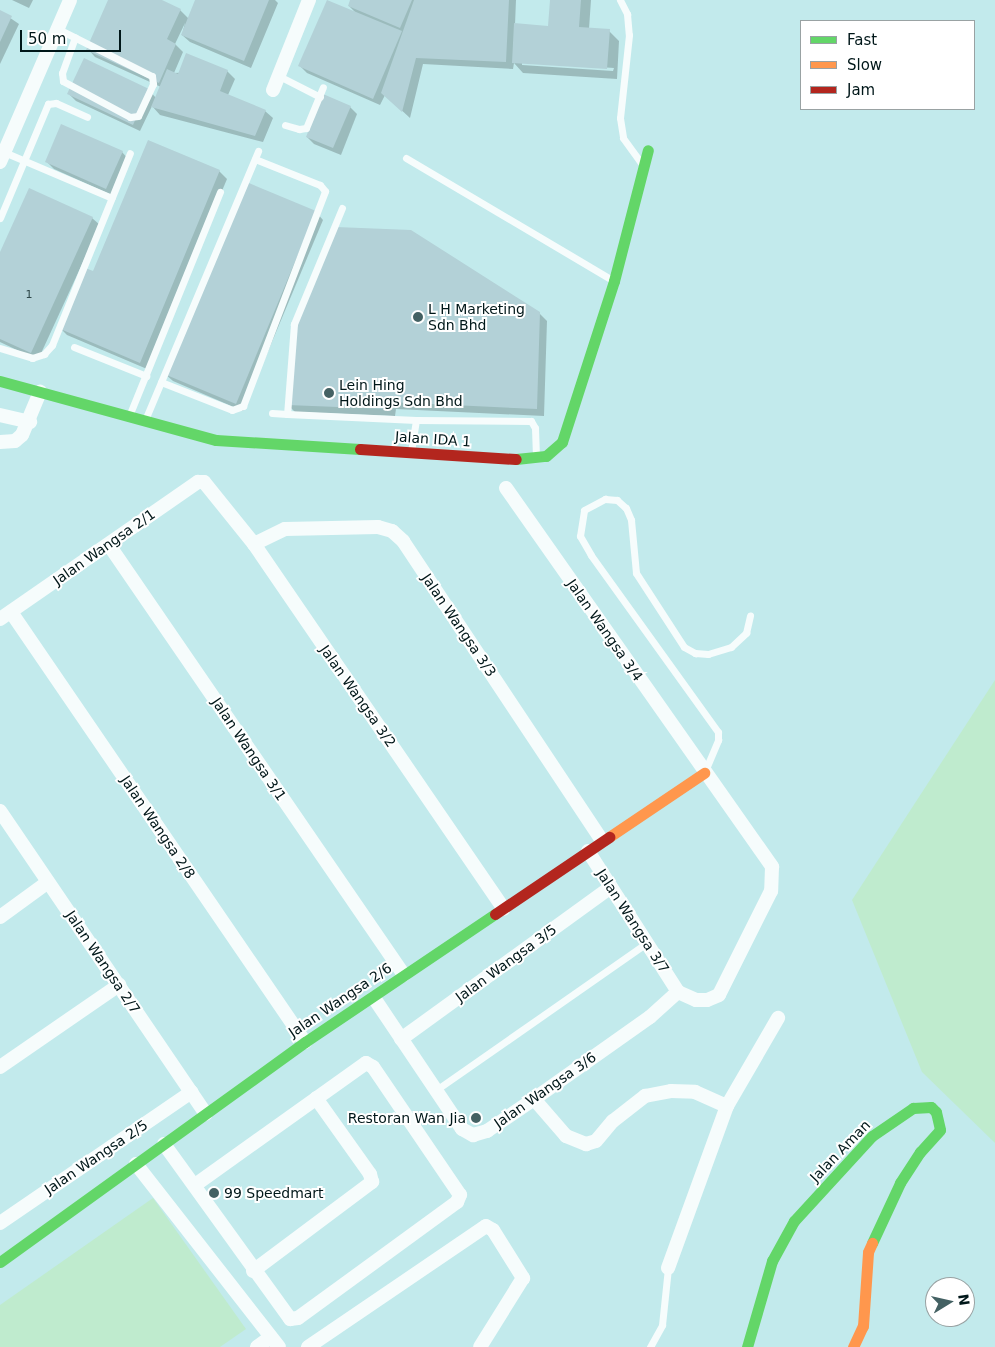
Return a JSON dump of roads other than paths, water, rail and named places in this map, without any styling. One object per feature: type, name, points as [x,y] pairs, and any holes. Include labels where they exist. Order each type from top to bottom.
[{"type":"street","points":[[2,157],[70,0]]},
{"type":"street","points":[[273,90],[309,0]]},
{"type":"street","points":[[536,459],[556,450],[562,442],[614,281],[648,150]]},
{"type":"street","name":"Jalan IDA 1","points":[[0,381],[216,440],[536,459]]},
{"type":"street","points":[[0,442],[15,441],[30,422],[40,392]]},
{"type":"street","points":[[0,415],[30,422]]},
{"type":"street","name":"Jalan Wangsa 2/1","points":[[5,615],[198,482],[210,485]]},
{"type":"street","name":"Jalan Wangsa 3/2","points":[[210,485],[254,544],[504,909]]},
{"type":"street","name":"Jalan Wangsa 3/4","points":[[506,488],[772,867],[774,878],[767,902],[718,995],[707,1000],[696,1000],[678,992]]},
{"type":"street","name":"Jalan Wangsa 3/3","points":[[254,544],[285,529],[378,527],[392,531],[403,541],[602,841]]},
{"type":"street","name":"Jalan Wangsa 3/1","points":[[109,545],[404,975]]},
{"type":"street","name":"Jalan Wangsa 2/8","points":[[5,615],[305,1042]]},
{"type":"street","name":"Jalan Wangsa 2/6","points":[[0,1262],[305,1042],[374,998],[404,975],[704,772]]},
{"type":"street","name":"Jalan Wangsa 2/7","points":[[0,811],[206,1114]]},
{"type":"street","name":"Jalan Wangsa 3/7","points":[[588,851],[678,992]]},
{"type":"street","points":[[0,917],[48,882]]},
{"type":"street","name":"Jalan Wangsa 3/5","points":[[401,1039],[611,887]]},
{"type":"street","points":[[0,1067],[119,985]]},
{"type":"street","name":"Jalan Wangsa 3/6","points":[[374,998],[462,1129],[473,1135],[487,1131],[534,1099],[650,1016],[678,992]]},
{"type":"street","points":[[668,1268],[727,1106],[778,1018]]},
{"type":"street","points":[[164,1144],[195,1185],[286,1317],[294,1320],[460,1199],[459,1191],[370,1064],[362,1065],[195,1185]]},
{"type":"street","points":[[534,1099],[566,1136],[586,1144],[596,1141],[613,1121],[645,1096],[670,1091],[696,1092],[727,1106]]},
{"type":"street","name":"Jalan Wangsa 2/5","points":[[0,1223],[191,1092]]},
{"type":"street","points":[[253,1271],[372,1182],[370,1174],[316,1098]]},
{"type":"street","name":"Jalan Aman","points":[[747,1347],[772,1261],[794,1221],[872,1136],[913,1108],[931,1106],[936,1112],[940,1130],[936,1138],[920,1152],[900,1183],[868,1252],[863,1326],[853,1347]]},
{"type":"street","points":[[136,1164],[275,1342],[257,1347]]},
{"type":"street","points":[[308,1347],[486,1226],[493,1230],[523,1282],[480,1347]]},
{"type":"lane","points":[[620,0],[626,14],[629,35],[620,118],[623,138],[644,166]]},
{"type":"lane","points":[[58,29],[75,37],[152,76],[153,84],[138,116],[130,117],[63,80],[62,73],[75,37]]},
{"type":"lane","points":[[278,76],[320,96]]},
{"type":"lane","points":[[285,125],[299,129],[306,128],[323,87]]},
{"type":"lane","points":[[0,218],[48,104],[56,103],[87,116]]},
{"type":"lane","points":[[145,421],[258,151]]},
{"type":"lane","points":[[0,348],[32,358],[44,354],[52,345],[130,153]]},
{"type":"lane","points":[[2,157],[24,161],[112,198]]},
{"type":"lane","points":[[406,158],[614,281]]},
{"type":"lane","points":[[161,382],[232,410],[243,406],[325,191],[320,185],[255,159]]},
{"type":"lane","points":[[128,416],[220,192]]},
{"type":"lane","points":[[287,414],[294,324],[342,208]]},
{"type":"lane","points":[[74,347],[146,376]]},
{"type":"lane","points":[[272,413],[416,420],[530,421],[534,428],[536,459]]},
{"type":"lane","points":[[411,452],[416,420]]},
{"type":"lane","points":[[704,772],[719,734],[590,555],[580,536],[584,510],[605,499],[617,500],[626,508],[631,520],[636,573],[684,647],[695,653],[708,654],[731,648],[746,633],[750,615]]},
{"type":"lane","points":[[436,1090],[648,944]]},
{"type":"lane","points":[[650,1347],[662,1325],[668,1268]]},
{"type":"place","name":"L H Marketing Sdn Bhd","points":[[418,317]]},
{"type":"place","name":"Lein Hing Holdings Sdn Bhd","points":[[329,393]]},
{"type":"place","name":"Restoran Wan Jia","points":[[476,1118]]},
{"type":"place","name":"99 Speedmart","points":[[214,1193]]}]
